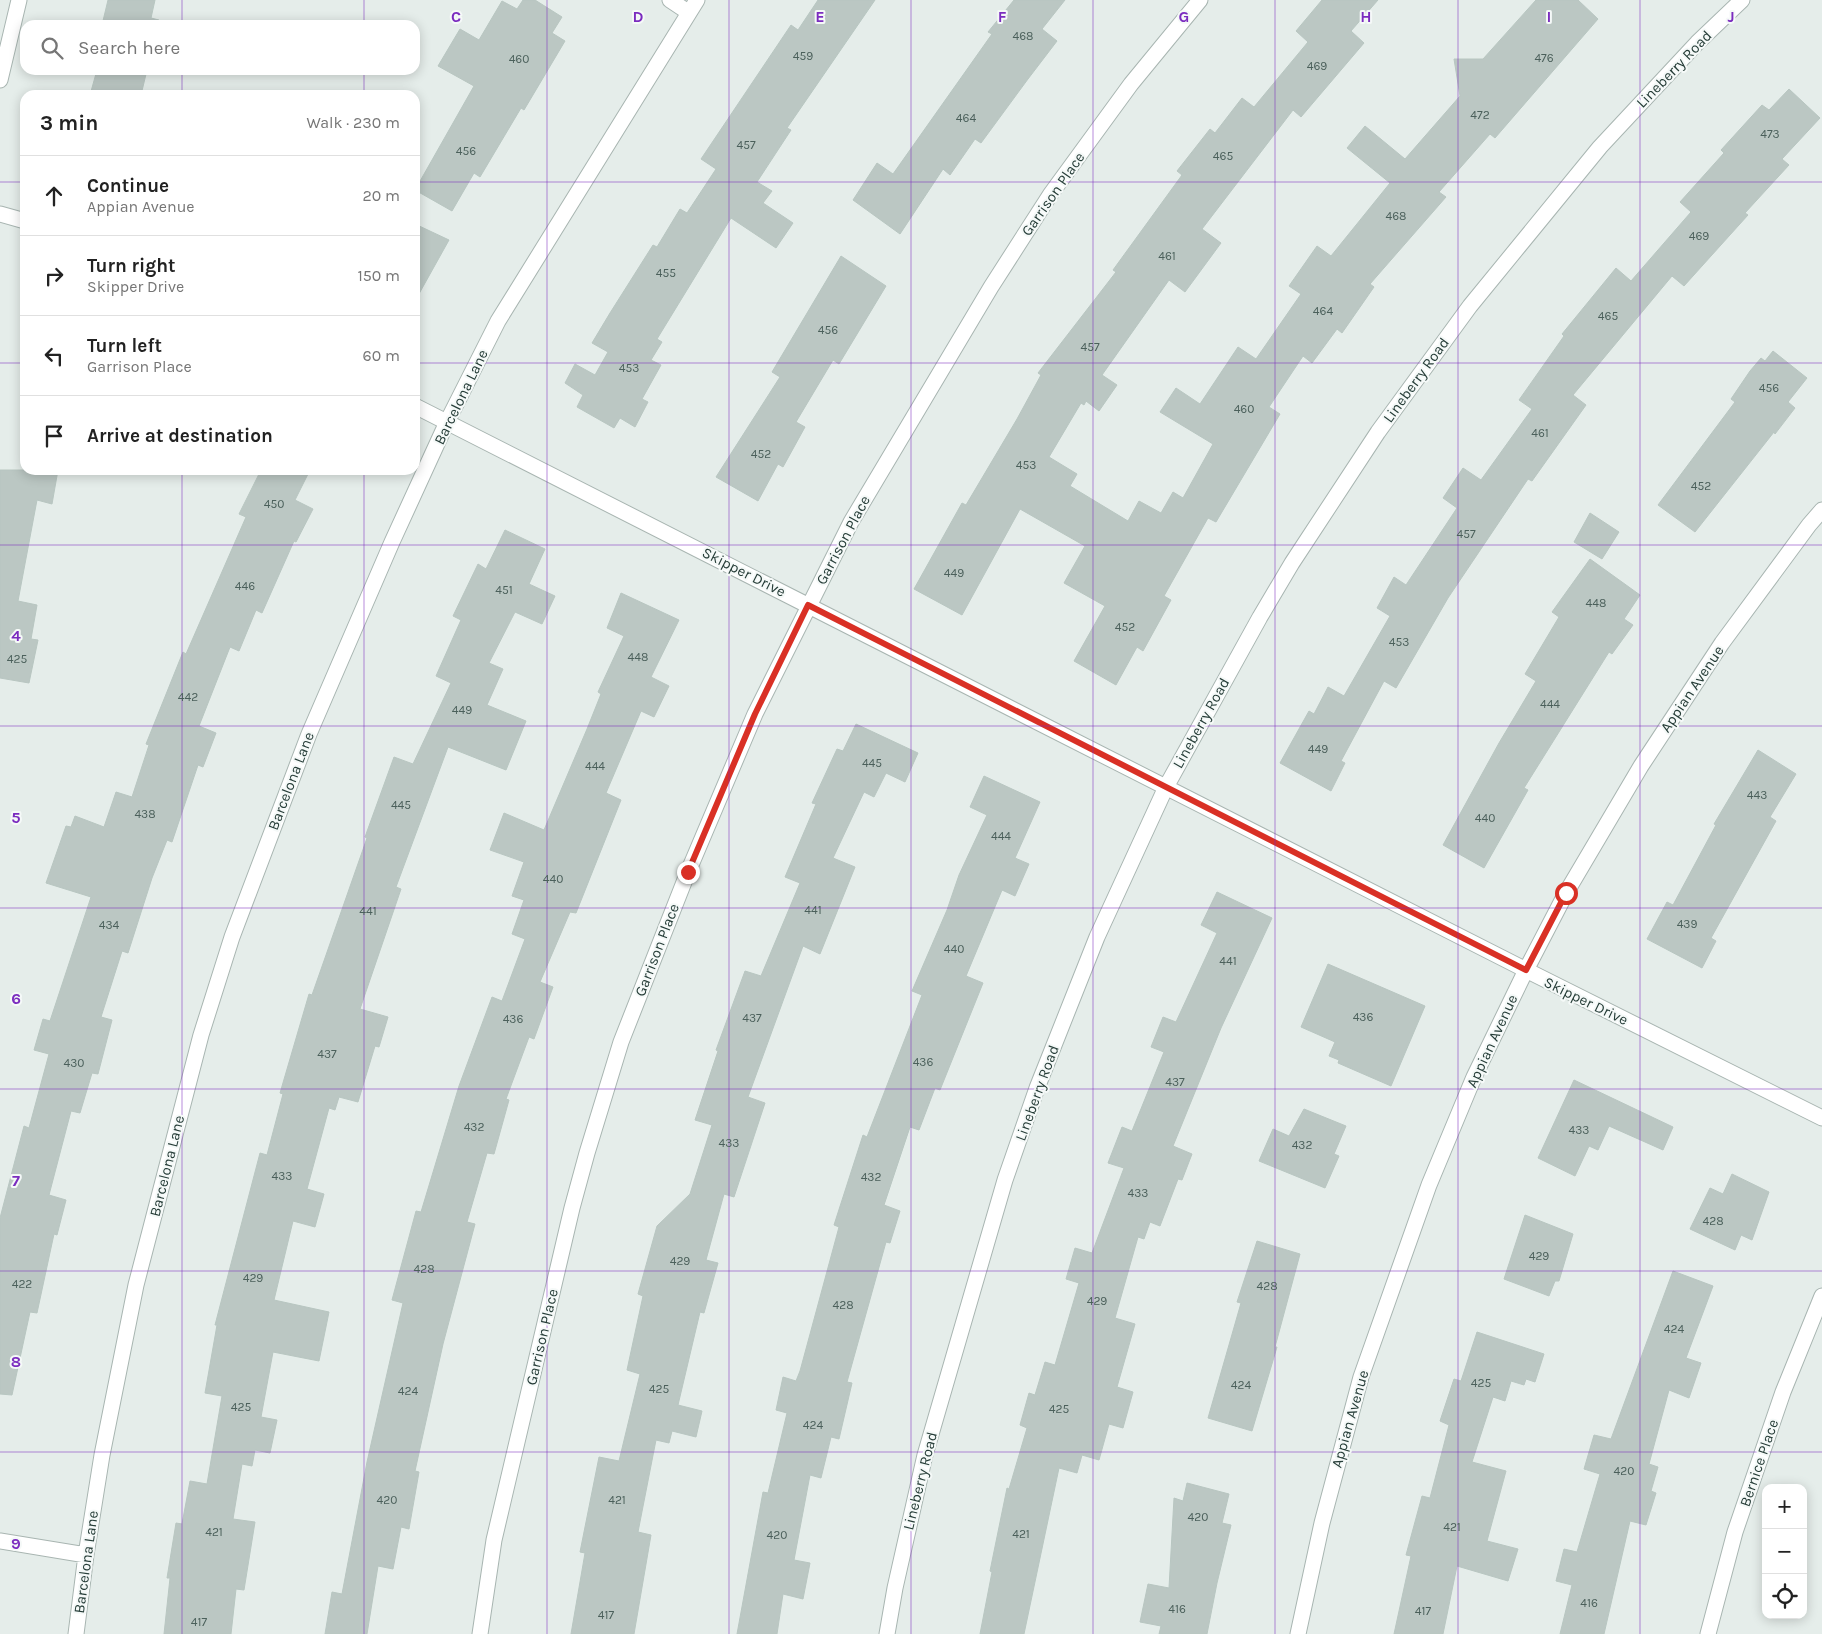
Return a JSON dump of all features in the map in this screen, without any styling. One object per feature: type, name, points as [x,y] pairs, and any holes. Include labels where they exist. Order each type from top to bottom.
[{"type":"street","points":[[0,80],[19,0]]},
{"type":"street","points":[[670,0],[693,6]]},
{"type":"street","name":"Garrison Place","points":[[480,1634],[494,1540],[587,1153],[621,1042],[688,872],[755,714],[851,522],[996,278],[1050,194],[1131,84],[1200,0]]},
{"type":"street","name":"Lineberry Road","points":[[887,1634],[924,1455],[1005,1180],[1037,1088],[1097,937],[1166,787],[1292,563],[1378,432],[1470,306],[1600,147],[1697,43],[1742,0]]},
{"type":"street","name":"Barcelona Lane","points":[[76,1634],[102,1455],[136,1285],[204,1026],[232,937],[309,734],[392,542],[447,422],[498,321],[693,6]]},
{"type":"street","points":[[0,214],[20,220]]},
{"type":"street","name":"Skipper Drive","points":[[420,408],[1526,970],[1822,1118]]},
{"type":"street","name":"Appian Avenue","points":[[1298,1634],[1322,1523],[1361,1377],[1428,1185],[1474,1077],[1566,893],[1641,766],[1722,643],[1822,510]]},
{"type":"street","name":"Bernice Place","points":[[1708,1634],[1735,1532],[1783,1392],[1822,1296]]},
{"type":"street","points":[[0,1541],[86,1555]]},
{"type":"building","points":[[108,0],[155,0],[151,18],[159,20],[103,20]]},
{"type":"building","points":[[523,0],[535,0],[562,17],[552,33],[565,41],[524,110],[521,108],[480,177],[474,173],[452,211],[420,193],[420,181],[474,86],[438,66],[460,29],[479,40],[502,1],[517,9]]},
{"type":"building","points":[[818,0],[875,0],[787,128],[791,130],[757,182],[772,191],[763,203],[793,223],[776,248],[731,218],[657,339],[662,342],[651,360],[661,365],[642,399],[648,402],[635,427],[620,418],[614,428],[577,407],[583,395],[565,383],[575,364],[595,375],[608,352],[592,343],[653,245],[657,247],[680,209],[687,213],[716,169],[701,159],[791,25],[798,30]]},
{"type":"building","points":[[1014,0],[1065,0],[1042,29],[1057,41],[981,143],[975,139],[950,175],[943,169],[900,234],[853,200],[877,163],[893,174],[992,34],[988,32]]},
{"type":"building","points":[[1322,0],[1378,0],[1351,31],[1364,43],[1301,117],[1293,110],[1202,229],[1221,243],[1185,292],[1169,280],[1102,375],[1117,385],[1099,411],[1086,401],[1084,405],[1081,403],[1049,457],[1077,474],[1070,486],[1128,521],[1139,501],[1161,513],[1173,492],[1183,498],[1213,444],[1160,412],[1176,388],[1200,404],[1238,347],[1256,359],[1301,294],[1289,286],[1317,246],[1331,256],[1390,183],[1347,148],[1365,126],[1405,159],[1460,96],[1454,59],[1483,59],[1536,0],[1578,0],[1598,19],[1495,138],[1490,134],[1439,192],[1446,197],[1370,284],[1374,287],[1342,333],[1337,329],[1312,363],[1303,356],[1269,407],[1280,414],[1216,522],[1208,518],[1164,596],[1171,600],[1143,651],[1137,647],[1116,685],[1074,661],[1105,606],[1064,583],[1085,546],[1020,509],[962,615],[914,589],[962,503],[966,505],[1017,419],[1041,375],[1038,373],[1116,272],[1113,270],[1182,175],[1177,171],[1210,129],[1215,133],[1242,98],[1254,107],[1308,42],[1296,31]]},
{"type":"building","points":[[96,75],[146,75],[142,90],[91,90]]},
{"type":"building","points":[[1789,89],[1820,118],[1782,159],[1789,165],[1745,213],[1748,215],[1684,286],[1672,276],[1573,395],[1586,405],[1532,481],[1528,479],[1448,598],[1396,688],[1384,681],[1341,761],[1345,763],[1331,791],[1280,763],[1309,711],[1314,714],[1328,687],[1344,696],[1390,616],[1377,608],[1394,577],[1406,585],[1457,508],[1443,498],[1463,468],[1481,480],[1532,409],[1519,400],[1564,336],[1562,334],[1616,268],[1631,281],[1691,212],[1680,202],[1724,153],[1721,150],[1762,105],[1769,110]]},
{"type":"building","points":[[420,226],[449,240],[420,292]]},
{"type":"building","points":[[841,256],[886,286],[839,364],[833,360],[796,422],[805,427],[783,467],[778,464],[758,501],[716,477],[780,377],[772,372]]},
{"type":"building","points":[[1773,351],[1807,378],[1788,402],[1795,408],[1695,532],[1658,505],[1735,402],[1731,399],[1750,371],[1761,358],[1765,361]]},
{"type":"building","points":[[0,470],[20,470],[20,475],[57,475],[52,504],[37,500],[18,601],[37,605],[31,639],[38,640],[29,683],[0,678]]},
{"type":"building","points":[[258,475],[308,475],[295,500],[313,509],[296,542],[294,541],[262,613],[256,610],[239,651],[230,647],[199,726],[216,733],[203,767],[198,765],[172,842],[167,840],[152,878],[128,953],[122,951],[101,1017],[112,1020],[98,1074],[92,1073],[80,1113],[71,1111],[49,1195],[66,1200],[57,1235],[54,1234],[37,1313],[30,1312],[12,1395],[0,1394],[0,1218],[24,1126],[29,1128],[49,1054],[34,1050],[43,1019],[50,1021],[91,897],[46,883],[66,826],[71,827],[75,816],[104,827],[116,792],[132,797],[149,745],[146,744],[183,652],[186,654],[246,517],[239,514]]},
{"type":"building","points":[[1590,513],[1619,532],[1602,559],[1574,542]]},
{"type":"building","points":[[505,530],[545,549],[529,584],[555,596],[542,624],[515,612],[489,663],[503,669],[487,705],[526,721],[506,770],[448,747],[396,887],[401,889],[360,1009],[388,1017],[379,1047],[375,1046],[358,1102],[339,1097],[335,1110],[329,1108],[307,1189],[324,1194],[315,1227],[293,1221],[274,1300],[329,1312],[319,1361],[273,1352],[261,1417],[277,1420],[270,1453],[255,1450],[252,1466],[242,1464],[233,1519],[255,1522],[244,1590],[236,1589],[231,1634],[164,1634],[170,1578],[167,1578],[176,1523],[182,1524],[190,1481],[207,1484],[222,1396],[205,1393],[217,1325],[215,1325],[260,1153],[267,1155],[283,1094],[280,1093],[309,994],[312,995],[394,757],[413,764],[451,683],[436,676],[461,620],[453,616],[478,564],[486,569]]},
{"type":"building","points":[[1590,559],[1640,595],[1624,619],[1633,625],[1612,654],[1609,652],[1524,788],[1528,790],[1484,868],[1443,845],[1499,743],[1536,681],[1525,674],[1559,617],[1552,612]]},
{"type":"building","points":[[621,593],[679,620],[651,677],[669,686],[654,717],[641,711],[606,793],[621,800],[576,913],[570,912],[540,982],[553,987],[534,1039],[529,1037],[506,1099],[509,1100],[494,1154],[487,1153],[467,1222],[475,1224],[443,1344],[415,1471],[419,1472],[409,1529],[401,1527],[393,1569],[378,1566],[367,1634],[325,1634],[332,1592],[342,1594],[367,1462],[403,1303],[392,1300],[416,1211],[421,1212],[459,1086],[492,997],[502,1001],[525,939],[512,934],[524,900],[512,896],[524,862],[490,850],[504,813],[544,830],[601,694],[598,692],[624,636],[607,628]]},
{"type":"building","points":[[856,724],[918,753],[905,782],[886,773],[874,797],[864,792],[833,858],[855,867],[820,954],[803,946],[748,1097],[765,1103],[734,1197],[724,1194],[706,1260],[718,1263],[704,1313],[700,1312],[678,1405],[702,1411],[696,1437],[672,1431],[669,1443],[656,1440],[638,1532],[651,1535],[634,1634],[571,1634],[585,1553],[580,1552],[599,1457],[619,1461],[640,1374],[627,1370],[643,1296],[638,1294],[657,1226],[690,1194],[712,1125],[695,1120],[718,1051],[716,1050],[745,971],[761,976],[800,883],[785,877],[816,804],[812,803],[837,749],[843,751]]},
{"type":"building","points":[[1758,750],[1796,774],[1770,817],[1776,821],[1711,938],[1716,941],[1702,968],[1647,939],[1667,902],[1673,905],[1716,825],[1714,824]]},
{"type":"building","points":[[984,776],[1040,802],[1015,858],[1029,864],[1015,896],[1002,890],[966,976],[983,983],[940,1090],[935,1088],[919,1130],[910,1127],[884,1205],[900,1211],[890,1243],[886,1242],[847,1382],[852,1383],[839,1439],[831,1437],[821,1478],[810,1475],[794,1560],[810,1563],[803,1599],[783,1594],[777,1634],[737,1634],[763,1492],[768,1493],[787,1413],[776,1410],[783,1377],[796,1381],[800,1371],[839,1227],[834,1225],[863,1135],[867,1137],[922,995],[912,991],[947,910],[959,875],[987,815],[970,807]]},
{"type":"building","points":[[1217,892],[1272,918],[1221,1028],[1173,1146],[1192,1154],[1182,1180],[1178,1179],[1160,1226],[1150,1222],[1144,1239],[1138,1237],[1115,1318],[1135,1324],[1117,1387],[1133,1392],[1123,1428],[1109,1424],[1099,1460],[1082,1455],[1077,1473],[1059,1468],[1024,1634],[980,1634],[992,1572],[990,1571],[1007,1488],[1009,1489],[1027,1428],[1020,1425],[1029,1393],[1035,1395],[1045,1362],[1055,1365],[1079,1283],[1066,1279],[1075,1248],[1092,1253],[1124,1168],[1108,1163],[1122,1127],[1132,1131],[1164,1052],[1151,1047],[1163,1017],[1176,1022],[1217,933],[1201,925]]},
{"type":"building","points":[[1328,964],[1425,1006],[1391,1086],[1338,1063],[1339,1060],[1329,1056],[1335,1042],[1301,1027]]},
{"type":"building","points":[[1574,1080],[1673,1127],[1663,1150],[1609,1126],[1598,1150],[1589,1146],[1575,1176],[1538,1158]]},
{"type":"building","points":[[1304,1109],[1346,1126],[1334,1154],[1339,1156],[1325,1188],[1259,1161],[1273,1129],[1289,1136]]},
{"type":"building","points":[[1732,1174],[1769,1192],[1752,1240],[1741,1235],[1735,1250],[1690,1229],[1710,1188],[1723,1194]]},
{"type":"building","points":[[1525,1215],[1573,1234],[1559,1281],[1555,1281],[1549,1296],[1504,1279]]},
{"type":"building","points":[[1257,1241],[1300,1254],[1275,1347],[1277,1347],[1252,1431],[1208,1418],[1241,1303],[1237,1302]]},
{"type":"building","points":[[1673,1271],[1713,1286],[1686,1358],[1701,1363],[1689,1398],[1669,1390],[1649,1464],[1658,1467],[1651,1491],[1656,1493],[1646,1525],[1630,1521],[1604,1634],[1560,1634],[1572,1585],[1556,1581],[1564,1549],[1577,1552],[1600,1474],[1584,1469],[1594,1435],[1611,1439]]},
{"type":"building","points":[[1477,1332],[1544,1354],[1535,1382],[1526,1379],[1524,1385],[1511,1381],[1505,1401],[1493,1397],[1472,1462],[1506,1471],[1487,1541],[1518,1549],[1508,1581],[1457,1566],[1443,1634],[1394,1634],[1411,1556],[1406,1555],[1422,1496],[1430,1498],[1449,1425],[1440,1421],[1454,1379],[1461,1381]]},
{"type":"building","points":[[1187,1483],[1229,1494],[1222,1523],[1231,1525],[1207,1634],[1159,1634],[1161,1626],[1140,1622],[1148,1584],[1169,1588],[1174,1498],[1183,1501]]},
{"type":"route","points":[[688,872],[755,714],[808,605],[1526,970],[1566,893]]}]
